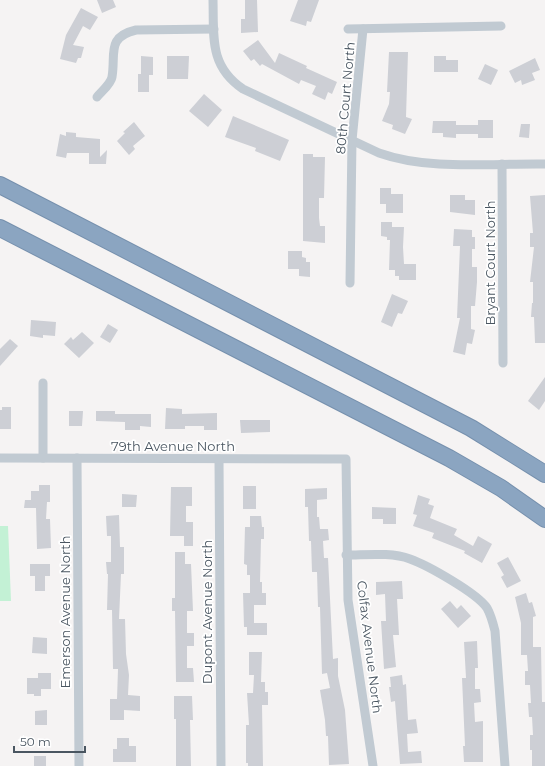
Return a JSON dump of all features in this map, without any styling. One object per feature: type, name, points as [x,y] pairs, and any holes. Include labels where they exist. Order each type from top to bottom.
[{"type":"highway","points":[[0,185],[471,428],[545,474]]},
{"type":"highway","points":[[0,228],[449,458],[500,488],[545,519]]},
{"type":"street","points":[[213,0],[216,56],[222,69],[232,81],[244,88],[379,153],[410,162],[425,164],[545,164]]},
{"type":"street","name":"80th Court North","points":[[350,283],[352,140],[364,29],[501,26]]},
{"type":"street","points":[[97,97],[112,79],[114,46],[119,38],[127,32],[136,30],[214,29]]},
{"type":"street","points":[[348,29],[364,29]]},
{"type":"street","name":"Bryant Court North","points":[[502,164],[503,363]]},
{"type":"street","points":[[43,383],[43,458]]},
{"type":"street","name":"79th Avenue North","points":[[0,458],[346,459]]},
{"type":"street","name":"Emerson Avenue North","points":[[77,458],[79,766]]},
{"type":"street","name":"Dupont Avenue North","points":[[220,459],[221,766]]},
{"type":"street","name":"Colfax Avenue North","points":[[346,459],[346,555],[348,600],[353,643],[373,766]]},
{"type":"street","points":[[346,555],[394,556],[410,559],[469,591],[487,608],[492,618],[495,631],[505,766]]},
{"type":"green space","points":[[0,526],[8,526],[11,601],[0,601]]},
{"type":"building","points":[[97,0],[113,0],[116,7],[102,13]]},
{"type":"building","points":[[245,0],[257,0],[258,32],[241,33],[241,19],[245,19]]},
{"type":"building","points":[[298,0],[319,0],[311,22],[307,21],[306,26],[290,21]]},
{"type":"building","points":[[81,8],[98,17],[90,30],[83,26],[73,45],[84,47],[81,58],[78,58],[76,63],[60,59],[66,35]]},
{"type":"building","points":[[258,40],[275,63],[279,53],[307,66],[306,68],[337,82],[332,94],[328,92],[325,100],[312,94],[316,86],[301,80],[299,84],[262,64],[260,66],[254,59],[251,61],[243,51]]},
{"type":"building","points":[[389,52],[408,52],[406,117],[412,119],[405,134],[392,129],[393,125],[382,121],[389,104],[390,92],[387,92]]},
{"type":"building","points":[[141,56],[153,57],[153,75],[149,75],[149,92],[138,92],[138,74],[141,74]]},
{"type":"building","points":[[167,56],[189,56],[188,79],[167,79]]},
{"type":"building","points":[[434,56],[446,56],[446,60],[458,60],[458,72],[434,72]]},
{"type":"building","points":[[535,58],[540,70],[532,73],[535,80],[522,85],[521,80],[515,83],[509,71]]},
{"type":"building","points":[[485,64],[498,70],[491,85],[478,79]]},
{"type":"building","points":[[204,94],[222,110],[208,127],[189,111]]},
{"type":"building","points":[[233,116],[289,140],[280,161],[255,151],[256,148],[225,137]]},
{"type":"building","points":[[478,120],[493,120],[493,138],[478,138],[478,134],[456,134],[456,138],[443,137],[443,133],[432,133],[433,121],[456,121],[456,125],[478,125]]},
{"type":"building","points":[[134,122],[145,136],[133,146],[135,149],[129,155],[117,141],[125,133],[123,132]]},
{"type":"building","points":[[521,124],[530,124],[529,138],[519,137]]},
{"type":"building","points":[[66,132],[76,133],[76,137],[100,139],[100,157],[107,150],[106,164],[89,164],[89,153],[67,153],[66,158],[56,156],[60,134],[66,136]]},
{"type":"building","points":[[303,154],[313,154],[313,157],[325,157],[324,198],[319,198],[319,218],[320,226],[325,226],[325,243],[303,241]]},
{"type":"building","points":[[380,188],[391,188],[391,194],[403,194],[403,213],[386,213],[386,204],[380,204]]},
{"type":"building","points":[[450,195],[465,195],[465,200],[475,200],[475,215],[450,212]]},
{"type":"building","points":[[545,195],[545,343],[535,343],[534,317],[531,317],[533,282],[530,282],[534,247],[530,247],[530,233],[533,233],[530,196]]},
{"type":"building","points":[[381,222],[392,222],[392,227],[404,227],[404,264],[416,264],[416,280],[399,280],[399,276],[395,276],[395,270],[389,270],[390,240],[387,240],[387,237],[381,236]]},
{"type":"building","points":[[454,229],[472,230],[472,237],[475,237],[475,249],[472,249],[472,267],[477,267],[477,282],[475,306],[471,306],[471,329],[475,330],[472,344],[467,343],[465,355],[453,352],[460,318],[457,318],[460,246],[453,246]]},
{"type":"building","points":[[288,251],[302,251],[302,257],[306,258],[306,262],[310,262],[310,277],[299,276],[299,269],[288,269]]},
{"type":"building","points":[[392,294],[408,301],[402,314],[398,313],[392,327],[381,322]]},
{"type":"building","points":[[31,320],[56,322],[55,336],[43,335],[43,338],[30,336]]},
{"type":"building","points":[[108,324],[118,330],[110,343],[100,337]]},
{"type":"building","points":[[82,332],[94,343],[79,358],[64,344],[71,337],[73,340]]},
{"type":"building","points":[[10,339],[18,346],[0,366],[0,349]]},
{"type":"building","points":[[545,377],[545,401],[539,410],[528,401]]},
{"type":"building","points":[[2,407],[11,407],[11,429],[0,429],[0,410],[2,410]]},
{"type":"building","points":[[166,408],[182,409],[182,414],[217,413],[217,430],[204,430],[204,426],[185,426],[185,429],[165,429]]},
{"type":"building","points":[[69,411],[83,411],[82,426],[69,426]]},
{"type":"building","points":[[96,411],[115,411],[115,414],[151,414],[151,427],[140,426],[140,430],[125,430],[125,422],[96,421]]},
{"type":"building","points":[[240,420],[270,420],[270,432],[241,433]]},
{"type":"building","points":[[39,485],[50,485],[50,502],[47,502],[46,519],[50,519],[51,548],[37,549],[36,508],[24,508],[25,500],[31,500],[31,491],[39,491]]},
{"type":"building","points":[[243,486],[256,486],[256,509],[243,509]]},
{"type":"building","points":[[171,487],[192,487],[192,506],[186,506],[186,522],[193,522],[193,546],[184,546],[184,536],[170,536]]},
{"type":"building","points":[[327,488],[327,499],[317,500],[317,517],[319,517],[320,529],[328,529],[329,540],[323,541],[324,558],[328,558],[333,659],[338,658],[338,676],[345,710],[349,764],[329,765],[328,736],[326,736],[320,690],[330,688],[327,673],[322,674],[320,607],[318,607],[317,572],[312,572],[308,507],[305,507],[305,489]]},
{"type":"building","points":[[122,494],[137,495],[136,507],[122,507]]},
{"type":"building","points":[[418,495],[430,499],[428,504],[434,506],[430,518],[457,529],[454,535],[473,546],[478,536],[492,544],[482,563],[464,553],[465,551],[432,538],[434,533],[413,526],[417,515],[413,514]]},
{"type":"building","points":[[372,507],[396,508],[396,524],[383,524],[383,519],[372,519]]},
{"type":"building","points":[[119,515],[120,547],[124,547],[124,574],[121,574],[119,619],[125,619],[126,654],[129,675],[128,695],[140,696],[140,711],[124,710],[124,720],[110,720],[110,699],[117,699],[118,669],[113,669],[112,610],[107,610],[108,574],[106,562],[111,562],[111,536],[107,536],[106,516]]},
{"type":"building","points":[[250,516],[261,516],[262,527],[264,527],[264,539],[261,539],[260,582],[262,582],[262,593],[266,593],[266,605],[254,605],[254,623],[267,623],[267,635],[247,635],[247,627],[244,627],[243,593],[250,593],[250,575],[247,575],[247,565],[244,564],[245,527],[250,527]]},
{"type":"building","points":[[175,552],[185,552],[185,564],[191,564],[193,611],[187,611],[187,633],[194,633],[194,646],[187,646],[187,668],[193,668],[194,682],[176,682],[175,611],[172,611],[172,598],[175,598]]},
{"type":"building","points":[[508,557],[521,581],[507,588],[501,577],[504,575],[497,563]]},
{"type":"building","points":[[30,564],[50,564],[50,576],[45,576],[45,591],[35,591],[35,576],[30,576]]},
{"type":"building","points":[[402,581],[403,599],[397,599],[399,635],[393,635],[396,667],[384,669],[381,621],[386,621],[385,594],[376,595],[376,582]]},
{"type":"building","points":[[526,593],[529,603],[532,602],[536,616],[533,617],[533,647],[541,647],[542,702],[545,702],[545,766],[532,766],[532,750],[530,750],[530,735],[533,735],[532,717],[529,717],[528,703],[531,703],[530,685],[525,685],[525,671],[528,671],[527,655],[521,655],[521,623],[515,597]]},
{"type":"building","points":[[450,601],[457,609],[461,605],[471,616],[458,628],[441,609]]},
{"type":"building","points":[[33,637],[47,638],[47,654],[32,653]]},
{"type":"building","points":[[477,641],[478,668],[475,668],[475,689],[480,689],[481,702],[474,703],[475,722],[483,721],[483,762],[464,762],[463,746],[465,746],[462,678],[466,678],[464,642]]},
{"type":"building","points":[[249,652],[262,652],[261,682],[265,682],[265,692],[268,692],[268,705],[262,705],[263,766],[248,766],[248,763],[246,763],[246,725],[249,725],[247,693],[253,693],[254,675],[249,675]]},
{"type":"building","points":[[38,673],[51,673],[51,689],[41,689],[41,696],[27,694],[27,678],[38,678]]},
{"type":"building","points":[[402,675],[403,685],[406,684],[408,720],[416,719],[418,733],[407,734],[408,752],[421,751],[422,763],[400,764],[395,701],[391,702],[389,687],[391,687],[390,677]]},
{"type":"building","points":[[174,696],[192,696],[193,720],[190,720],[191,766],[176,766],[176,719],[174,719]]},
{"type":"building","points":[[47,710],[47,725],[35,725],[35,711]]},
{"type":"building","points":[[117,738],[129,738],[129,746],[136,746],[136,762],[113,762],[113,749],[117,749]]},
{"type":"building","points":[[34,756],[46,756],[46,766],[34,766]]}]
